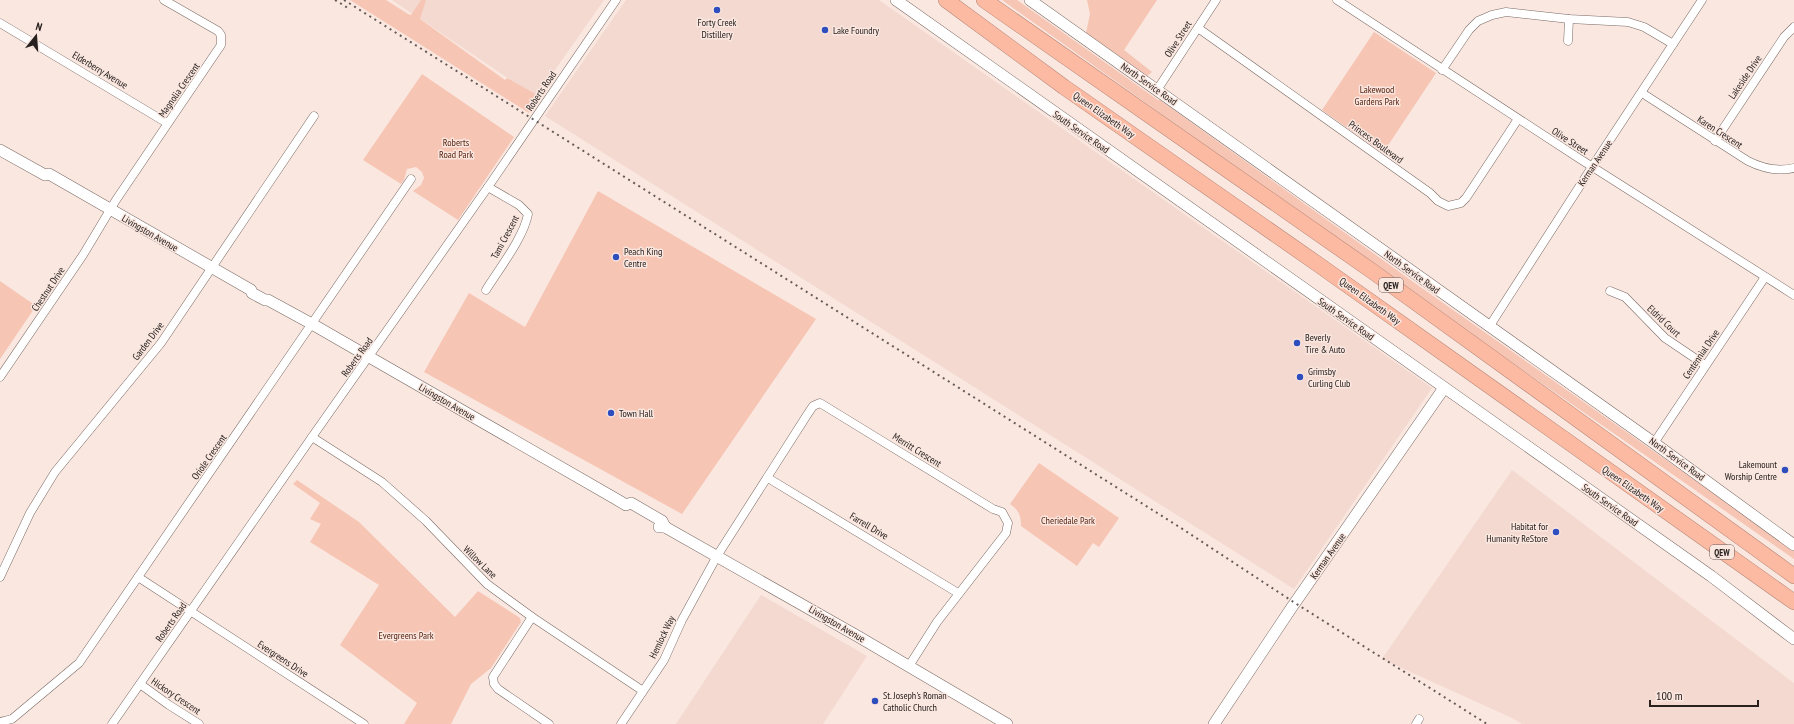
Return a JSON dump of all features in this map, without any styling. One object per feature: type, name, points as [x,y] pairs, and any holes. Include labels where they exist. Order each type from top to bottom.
[{"type":"highway","name":"Queen Elizabeth Way","points":[[946,0],[1064,87],[1319,265],[1794,602]]},
{"type":"highway","name":"QEW","points":[[984,0],[1372,271],[1794,576]]},
{"type":"street","name":"Magnolia Crescent","points":[[110,210],[167,123],[219,49],[221,40],[218,31],[164,0]]},
{"type":"street","name":"Roberts Road","points":[[112,724],[488,187],[616,0]]},
{"type":"street","name":"South Service Road","points":[[896,0],[1711,576],[1794,639]]},
{"type":"street","name":"North Service Road","points":[[1030,0],[1654,443],[1794,545]]},
{"type":"street","name":"Olive Street","points":[[1157,90],[1216,0]]},
{"type":"street","name":"Olive Street","points":[[1336,0],[1592,167],[1794,296]]},
{"type":"street","name":"Kerman Avenue","points":[[1489,327],[1702,0]]},
{"type":"street","points":[[1442,70],[1468,30],[1478,21],[1492,15],[1506,12],[1569,19],[1628,22],[1644,28],[1673,44]]},
{"type":"street","points":[[1568,41],[1569,19]]},
{"type":"street","name":"Elderberry Avenue","points":[[0,23],[167,123]]},
{"type":"street","name":"Lakeside Drive","points":[[1715,141],[1784,37],[1794,27]]},
{"type":"street","name":"Princess Boulevard","points":[[1198,28],[1438,201],[1448,206],[1461,203],[1466,198],[1518,119]]},
{"type":"street","name":"Karen Crescent","points":[[1642,93],[1715,141],[1760,167],[1776,170],[1794,168]]},
{"type":"street","name":"Garden Drive","points":[[0,576],[30,513],[55,472],[161,344],[314,116]]},
{"type":"street","name":"Livingston Avenue","points":[[0,143],[48,170],[49,174],[110,210],[251,290],[252,293],[312,324],[626,505],[627,509],[659,527],[665,527],[717,556],[1007,724]]},
{"type":"street","name":"Livingston Avenue","points":[[0,150],[45,175],[49,174]]},
{"type":"street","name":"Oriole Crescent","points":[[0,722],[12,719],[79,663],[411,179]]},
{"type":"street","name":"Tami Crescent","points":[[486,290],[518,239],[526,223],[528,214],[519,205],[488,187]]},
{"type":"street","name":"Chestnut Drive","points":[[0,377],[83,255],[110,210]]},
{"type":"street","name":"Centennial Drive","points":[[1654,443],[1765,277]]},
{"type":"street","name":"Eldrid Court","points":[[1610,291],[1625,297],[1665,338],[1705,365]]},
{"type":"street","name":"Kerman Avenue","points":[[1214,724],[1292,606],[1444,388]]},
{"type":"street","name":"Merritt Crescent","points":[[717,556],[813,406],[820,403],[827,406],[993,509],[1002,512],[1008,523],[1006,533],[958,593],[937,622],[909,666]]},
{"type":"street","name":"Willow Lane","points":[[312,437],[382,482],[426,521],[477,575],[532,617],[643,690]]},
{"type":"street","name":"Farrell Drive","points":[[768,478],[958,593]]},
{"type":"street","name":"Hemlock Way","points":[[620,724],[664,660],[682,620],[717,556]]},
{"type":"street","name":"Evergreens Drive","points":[[138,577],[364,724]]},
{"type":"street","points":[[532,617],[493,678],[494,684],[498,689],[549,724]]},
{"type":"street","name":"Hickory Crescent","points":[[140,684],[199,724]]},
{"type":"shaded area","points":[[392,0],[604,0],[536,97]]},
{"type":"shaded area","points":[[626,0],[879,0],[1432,388],[1294,589],[545,116]]},
{"type":"shaded area","points":[[1512,470],[1794,683],[1794,724],[1522,724],[1512,718],[1382,659]]},
{"type":"shaded area","points":[[761,595],[867,656],[823,724],[676,724]]},
{"type":"green space","points":[[350,0],[386,0],[411,15],[421,0],[426,0],[420,19],[505,80],[507,78],[540,98],[529,113]]},
{"type":"green space","points":[[1002,0],[1017,0],[1160,100],[1419,286],[1794,550],[1794,559],[1398,283]]},
{"type":"green space","points":[[1087,0],[1157,0],[1124,50],[1152,72],[1147,76],[1086,33],[1090,14]]},
{"type":"green space","name":"Lakewood Gardens Park","points":[[1374,32],[1436,73],[1383,153],[1322,110]]},
{"type":"green space","name":"Roberts Road Park","points":[[422,74],[514,137],[458,220],[413,191],[421,185],[424,178],[422,172],[416,167],[407,169],[404,180],[401,184],[363,160]]},
{"type":"green space","name":"Peach King Centre","points":[[598,191],[816,319],[682,514],[424,372],[469,293],[525,327]]},
{"type":"green space","points":[[0,281],[36,306],[0,359]]},
{"type":"green space","name":"Cheriedale Park","points":[[1039,463],[1119,518],[1099,547],[1093,543],[1077,566],[1021,526],[1019,514],[1010,504]]},
{"type":"green space","name":"Evergreens Park","points":[[297,480],[359,522],[455,617],[478,591],[520,618],[521,622],[491,668],[471,684],[451,724],[404,724],[417,703],[340,645],[379,585],[310,542],[321,524],[310,519],[320,503],[293,484]]},
{"type":"railway","points":[[335,0],[348,8]]},
{"type":"railway","points":[[344,0],[1181,528],[1295,603],[1487,724]]},
{"type":"place","name":"Forty Creek Distillery","points":[[717,10]]},
{"type":"place","name":"Lake Foundry","points":[[825,30]]},
{"type":"place","name":"Peach King Centre","points":[[616,257]]},
{"type":"place","name":"Beverly Tire & Auto","points":[[1297,343]]},
{"type":"place","name":"Grimsby Curling Club","points":[[1300,377]]},
{"type":"place","name":"Town Hall","points":[[611,413]]},
{"type":"place","name":"Lakemount Worship Centre","points":[[1785,470]]},
{"type":"place","name":"Habitat for Humanity ReStore","points":[[1556,532]]},
{"type":"place","name":"St. Joseph's Roman Catholic Church","points":[[875,701]]}]
